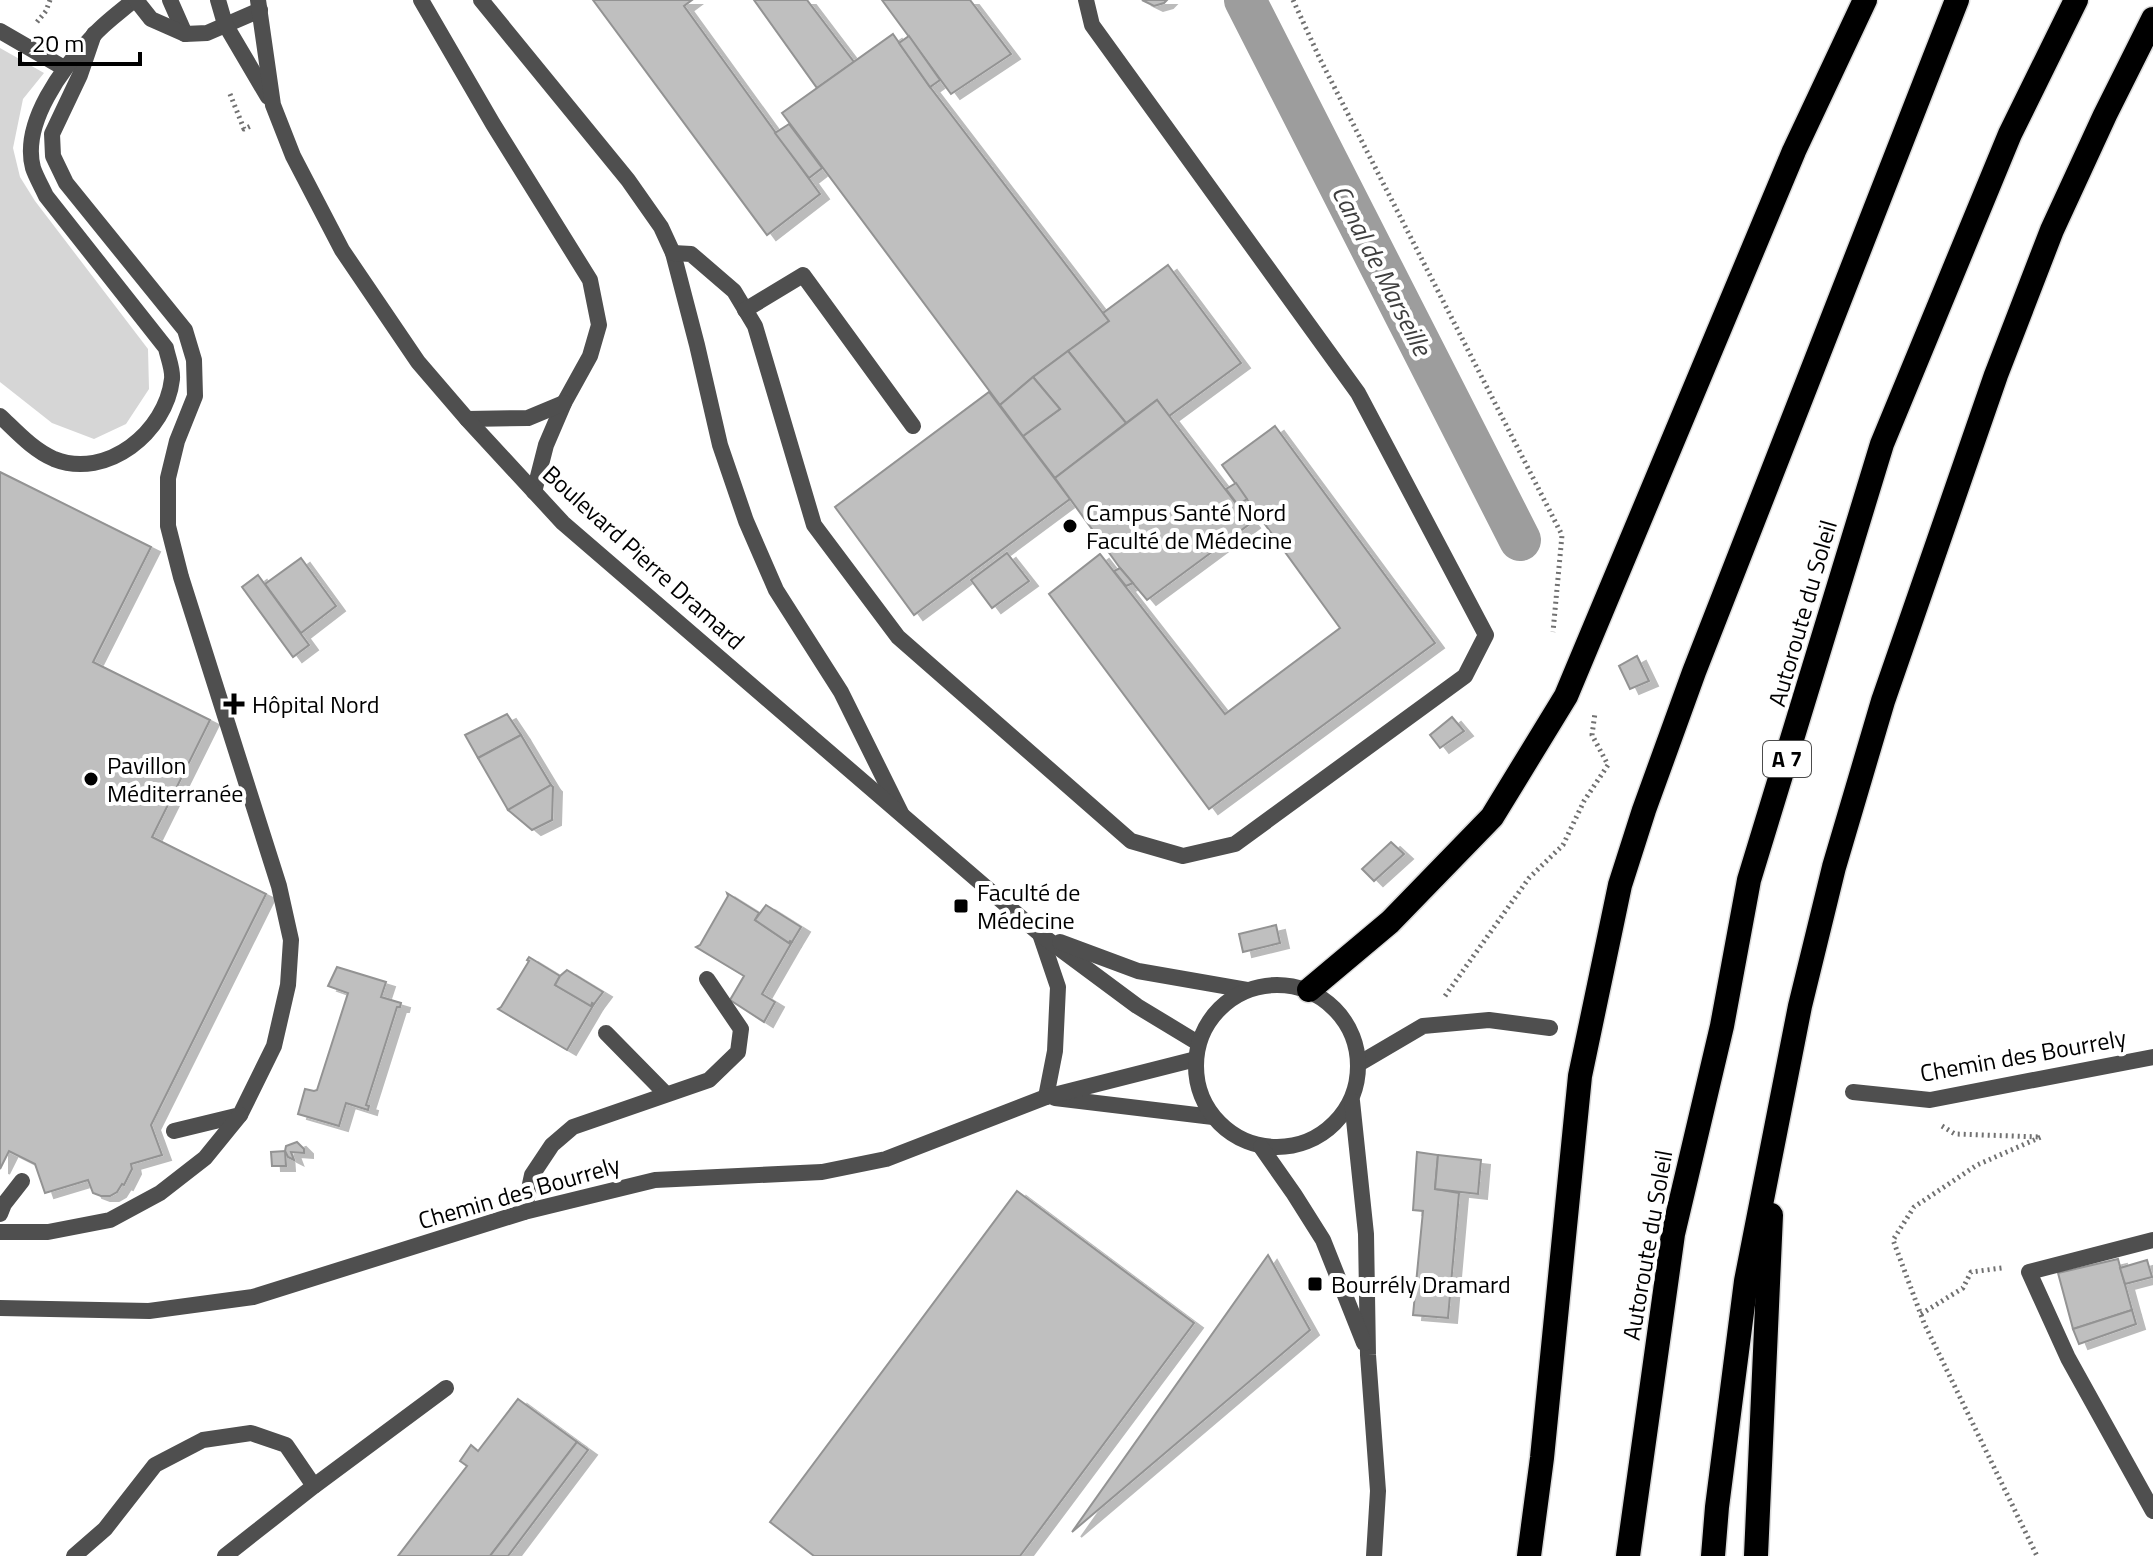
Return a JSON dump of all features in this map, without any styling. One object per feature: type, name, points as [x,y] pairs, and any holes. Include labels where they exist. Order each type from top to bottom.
[{"type":"highway","points":[[1309,990],[1390,922],[1492,817],[1566,696],[1794,151],[1865,0]]},
{"type":"highway","points":[[1529,1556],[1542,1458],[1580,1076],[1620,885],[1694,672],[1957,0]]},
{"type":"highway","name":"Autoroute du Soleil","points":[[1628,1556],[1673,1234],[1722,1026],[1749,880],[1882,444],[2010,134],[2076,0]]},
{"type":"highway","points":[[1713,1556],[1746,1281],[1800,1006],[1826,898],[1883,701],[1996,375],[2052,230],[2153,19]]},
{"type":"highway","points":[[1756,1556],[1775,1130]]},
{"type":"street","points":[[0,432],[57,460],[90,464],[112,459],[141,438],[155,423],[167,400],[173,376],[166,348],[46,196],[33,167],[32,144],[38,117],[64,68],[94,34],[135,0],[151,19],[185,34],[207,33],[259,5]]},
{"type":"street","points":[[170,0],[185,34]]},
{"type":"street","name":"Boulevard Pierre Dramard","points":[[218,0],[225,24],[273,105]]},
{"type":"street","points":[[421,0],[493,124],[590,280],[599,325],[590,356],[564,403],[546,445],[534,492]]},
{"type":"street","points":[[673,253],[691,254],[734,291],[755,326],[814,525],[898,637],[1131,841],[1183,856],[1235,844],[1465,676],[1486,635],[1358,393],[1092,25],[1086,0]]},
{"type":"street","points":[[487,2],[628,180],[661,227],[673,253],[720,445],[746,521],[776,590],[841,692],[901,813]]},
{"type":"street","name":"Boulevard Pierre Dramard","points":[[259,5],[273,105],[293,156],[342,250],[418,362],[467,419],[563,523],[1040,934],[1197,1051]]},
{"type":"street","points":[[0,31],[64,68]]},
{"type":"street","points":[[0,1232],[48,1232],[110,1220],[160,1193],[205,1158],[240,1115],[274,1046],[288,985],[291,940],[279,886],[181,577],[168,526],[168,478],[177,441],[195,396],[194,360],[185,330],[66,183],[53,156],[52,134],[80,75],[94,34]]},
{"type":"street","points":[[745,310],[803,275],[913,426]]},
{"type":"street","points":[[467,419],[528,418],[564,403]]},
{"type":"street","points":[[0,416],[38,450]]},
{"type":"street","points":[[1040,934],[1058,987],[1055,1051],[1046,1097]]},
{"type":"street","name":"Boulevard Pierre Dramard","points":[[1040,934],[1138,971],[1247,990]]},
{"type":"street","points":[[524,1212],[532,1175],[552,1145],[573,1127],[709,1080],[738,1052],[741,1029],[707,979]]},
{"type":"street","points":[[1278,984],[1309,990],[1335,1008],[1352,1033],[1360,1063],[1358,1082],[1352,1101],[1330,1129],[1298,1146],[1261,1147],[1234,1136],[1213,1117],[1199,1089],[1197,1051],[1216,1012],[1247,990],[1278,984]]},
{"type":"street","points":[[1360,1063],[1423,1026],[1489,1020],[1550,1028]]},
{"type":"street","points":[[606,1033],[665,1093]]},
{"type":"street","name":"Chemin des Bourrely","points":[[0,1308],[149,1311],[253,1297],[524,1212],[655,1180],[822,1172],[886,1159],[1046,1097],[1197,1051]]},
{"type":"street","name":"Chemin des Bourrely","points":[[1853,1092],[1930,1100],[2153,1057]]},
{"type":"street","name":"Chemin des Bourrely","points":[[1046,1097],[1213,1117]]},
{"type":"street","points":[[1352,1101],[1366,1234],[1368,1355],[1378,1491],[1374,1556]]},
{"type":"street","points":[[174,1131],[240,1115]]},
{"type":"street","points":[[1261,1147],[1323,1240],[1368,1355]]},
{"type":"street","points":[[0,1214],[22,1181]]},
{"type":"street","points":[[2153,1240],[2029,1272],[2068,1358],[2153,1511]]},
{"type":"street","points":[[225,1556],[446,1388]]},
{"type":"street","points":[[74,1556],[105,1529],[155,1465],[203,1440],[251,1433],[286,1445],[314,1486]]},
{"type":"path","points":[[1293,0],[1562,535],[1553,632]]},
{"type":"path","points":[[1423,1026],[1529,878],[1563,845],[1584,801],[1608,765],[1592,735],[1595,713]]},
{"type":"path","points":[[1930,1100],[1942,1126],[1955,1134],[2041,1137],[1977,1165],[1914,1207],[1893,1240],[1921,1314],[2037,1556]]},
{"type":"path","points":[[1921,1314],[1963,1288],[1971,1272],[2006,1268],[2029,1272]]},
{"type":"shaded area","points":[[0,48],[44,73],[23,99],[13,148],[20,177],[148,349],[149,389],[126,424],[94,439],[52,423],[0,382]]},
{"type":"building","points":[[593,0],[692,0],[684,6],[820,194],[767,235]]},
{"type":"building","points":[[754,0],[807,0],[854,62],[817,88]]},
{"type":"building","points":[[882,0],[970,0],[1011,54],[951,94]]},
{"type":"building","points":[[1142,0],[1167,0],[1154,6]]},
{"type":"building","points":[[893,34],[1109,321],[1000,405],[782,113]]},
{"type":"building","points":[[909,36],[940,80],[930,87],[899,43]]},
{"type":"building","points":[[789,124],[822,168],[809,178],[775,133]]},
{"type":"building","points":[[1168,265],[1241,363],[1169,416],[1157,400],[1126,423],[1068,351],[1109,321],[1103,313]]},
{"type":"building","points":[[1068,351],[1126,423],[1055,478],[1023,436],[1060,409],[1033,377]]},
{"type":"building","points":[[1033,377],[1060,409],[1023,436],[1000,405]]},
{"type":"building","points":[[989,392],[1070,499],[914,615],[835,507]]},
{"type":"building","points":[[1157,400],[1251,523],[1147,600],[1055,478]]},
{"type":"building","points":[[1275,426],[1435,643],[1209,809],[1049,594],[1100,554],[1225,714],[1340,628],[1222,465]]},
{"type":"building","name":"Pavillon Méditerranée","points":[[0,472],[151,547],[93,662],[210,720],[152,837],[266,894],[151,1125],[162,1155],[131,1164],[132,1169],[124,1185],[110,1196],[93,1193],[88,1180],[45,1193],[35,1164],[9,1151],[0,1169]]},
{"type":"building","points":[[1236,483],[1247,499],[1238,505],[1226,489]]},
{"type":"building","points":[[1007,553],[1029,581],[992,608],[971,580]]},
{"type":"building","points":[[301,558],[336,606],[301,633],[265,584]]},
{"type":"building","points":[[1120,568],[1133,583],[1126,586],[1114,571]]},
{"type":"building","points":[[258,575],[309,645],[293,657],[242,587]]},
{"type":"building","points":[[1637,656],[1649,681],[1630,689],[1619,666]]},
{"type":"building","points":[[507,714],[521,735],[478,758],[465,735]]},
{"type":"building","points":[[1452,717],[1464,731],[1440,748],[1430,735]]},
{"type":"building","points":[[521,735],[551,785],[508,810],[478,758]]},
{"type":"building","points":[[551,785],[552,820],[532,830],[508,810]]},
{"type":"building","points":[[1391,842],[1404,854],[1374,881],[1362,869]]},
{"type":"building","points":[[727,893],[759,913],[755,920],[792,942],[762,994],[775,1002],[764,1022],[730,1000],[744,976],[696,947],[700,945]]},
{"type":"building","points":[[766,905],[801,927],[792,942],[755,920]]},
{"type":"building","points":[[1276,925],[1280,943],[1243,952],[1239,934]]},
{"type":"building","points":[[529,957],[560,976],[555,985],[591,1006],[594,1004],[567,1050],[498,1009]]},
{"type":"building","points":[[337,967],[386,982],[381,997],[401,1003],[397,1007],[366,1105],[369,1106],[368,1110],[346,1103],[339,1126],[298,1114],[305,1089],[317,1090],[348,993],[328,986]]},
{"type":"building","points":[[567,970],[603,992],[594,1004],[591,1006],[555,985]]},
{"type":"building","points":[[297,1142],[304,1153],[291,1152],[294,1160],[285,1151],[286,1146]]},
{"type":"building","points":[[285,1151],[286,1166],[272,1166],[271,1152]]},
{"type":"building","points":[[1417,1152],[1438,1155],[1435,1189],[1459,1193],[1448,1318],[1413,1315],[1423,1211],[1413,1210]]},
{"type":"building","points":[[1438,1155],[1481,1160],[1478,1194],[1435,1189]]},
{"type":"building","points":[[1017,1191],[1194,1323],[1020,1556],[814,1556],[770,1522]]},
{"type":"building","points":[[1268,1255],[1310,1330],[1072,1532]]},
{"type":"building","points":[[2118,1259],[2132,1310],[2073,1329],[2058,1273]]},
{"type":"building","points":[[2147,1260],[2152,1277],[2125,1284],[2120,1268]]},
{"type":"building","points":[[2132,1310],[2136,1324],[2079,1344],[2073,1329]]},
{"type":"building","points":[[518,1399],[577,1442],[490,1556],[398,1556],[467,1466],[460,1461],[471,1445],[478,1451]]},
{"type":"building","points":[[577,1442],[588,1450],[508,1556],[490,1556]]},
{"type":"waterway","name":"Canal de Marseille","points":[[1245,0],[1520,540]]},
{"type":"place","name":"Campus Santé Nord Faculté de Médecine","points":[[1070,526]]},
{"type":"place","name":"Hôpital Nord","points":[[234,704]]},
{"type":"place","name":"Pavillon Méditerranée","points":[[91,779]]},
{"type":"place","name":"Faculté de Médecine","points":[[961,906]]},
{"type":"place","name":"Bourrély Dramard","points":[[1315,1284]]}]
